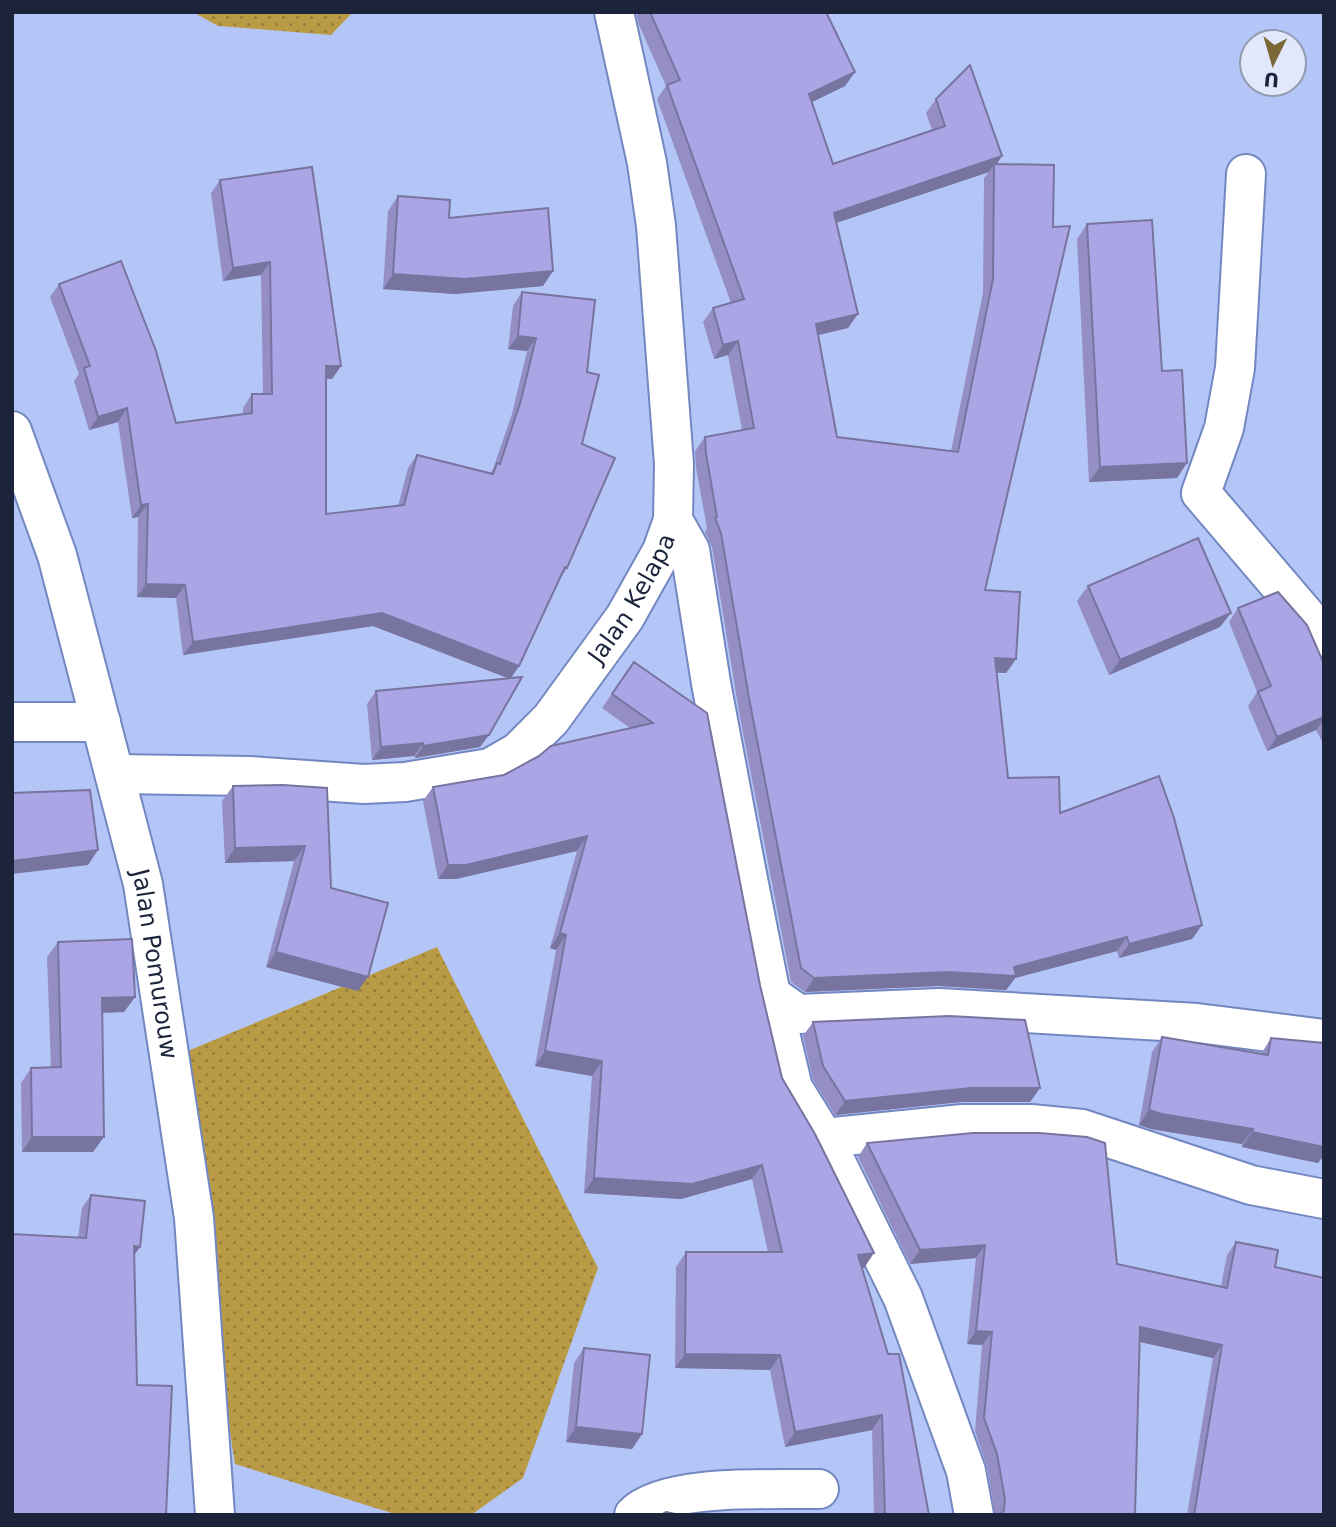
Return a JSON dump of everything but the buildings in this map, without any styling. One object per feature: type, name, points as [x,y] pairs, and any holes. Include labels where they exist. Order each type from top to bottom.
[{"type":"street","name":"Jalan Kelapa","points":[[116,774],[248,776],[364,784],[405,782],[491,768],[517,752],[551,719],[625,617],[662,551],[673,520],[674,464],[656,226],[647,163],[614,12]]},
{"type":"street","points":[[1246,174],[1235,368],[1224,428],[1201,493],[1324,637]]},
{"type":"street","name":"Jalan Pomurouw","points":[[12,431],[57,555],[143,884],[194,1219],[215,1515]]},
{"type":"street","points":[[673,520],[690,551],[711,683],[771,995],[793,1088],[824,1138],[902,1298],[966,1471],[974,1515]]},
{"type":"street","points":[[12,722],[101,722]]},
{"type":"street","points":[[771,995],[798,1014],[939,1008],[1197,1023],[1324,1039]]},
{"type":"street","points":[[824,1138],[963,1124],[1031,1124],[1082,1129],[1251,1185],[1324,1199]]},
{"type":"street","points":[[635,1515],[642,1507],[677,1494],[819,1489]]},
{"type":"shaded area","points":[[193,12],[353,12],[331,35],[218,26]]},
{"type":"shaded area","points":[[437,947],[598,1268],[523,1478],[471,1515],[398,1515],[235,1464],[171,1058]]}]
